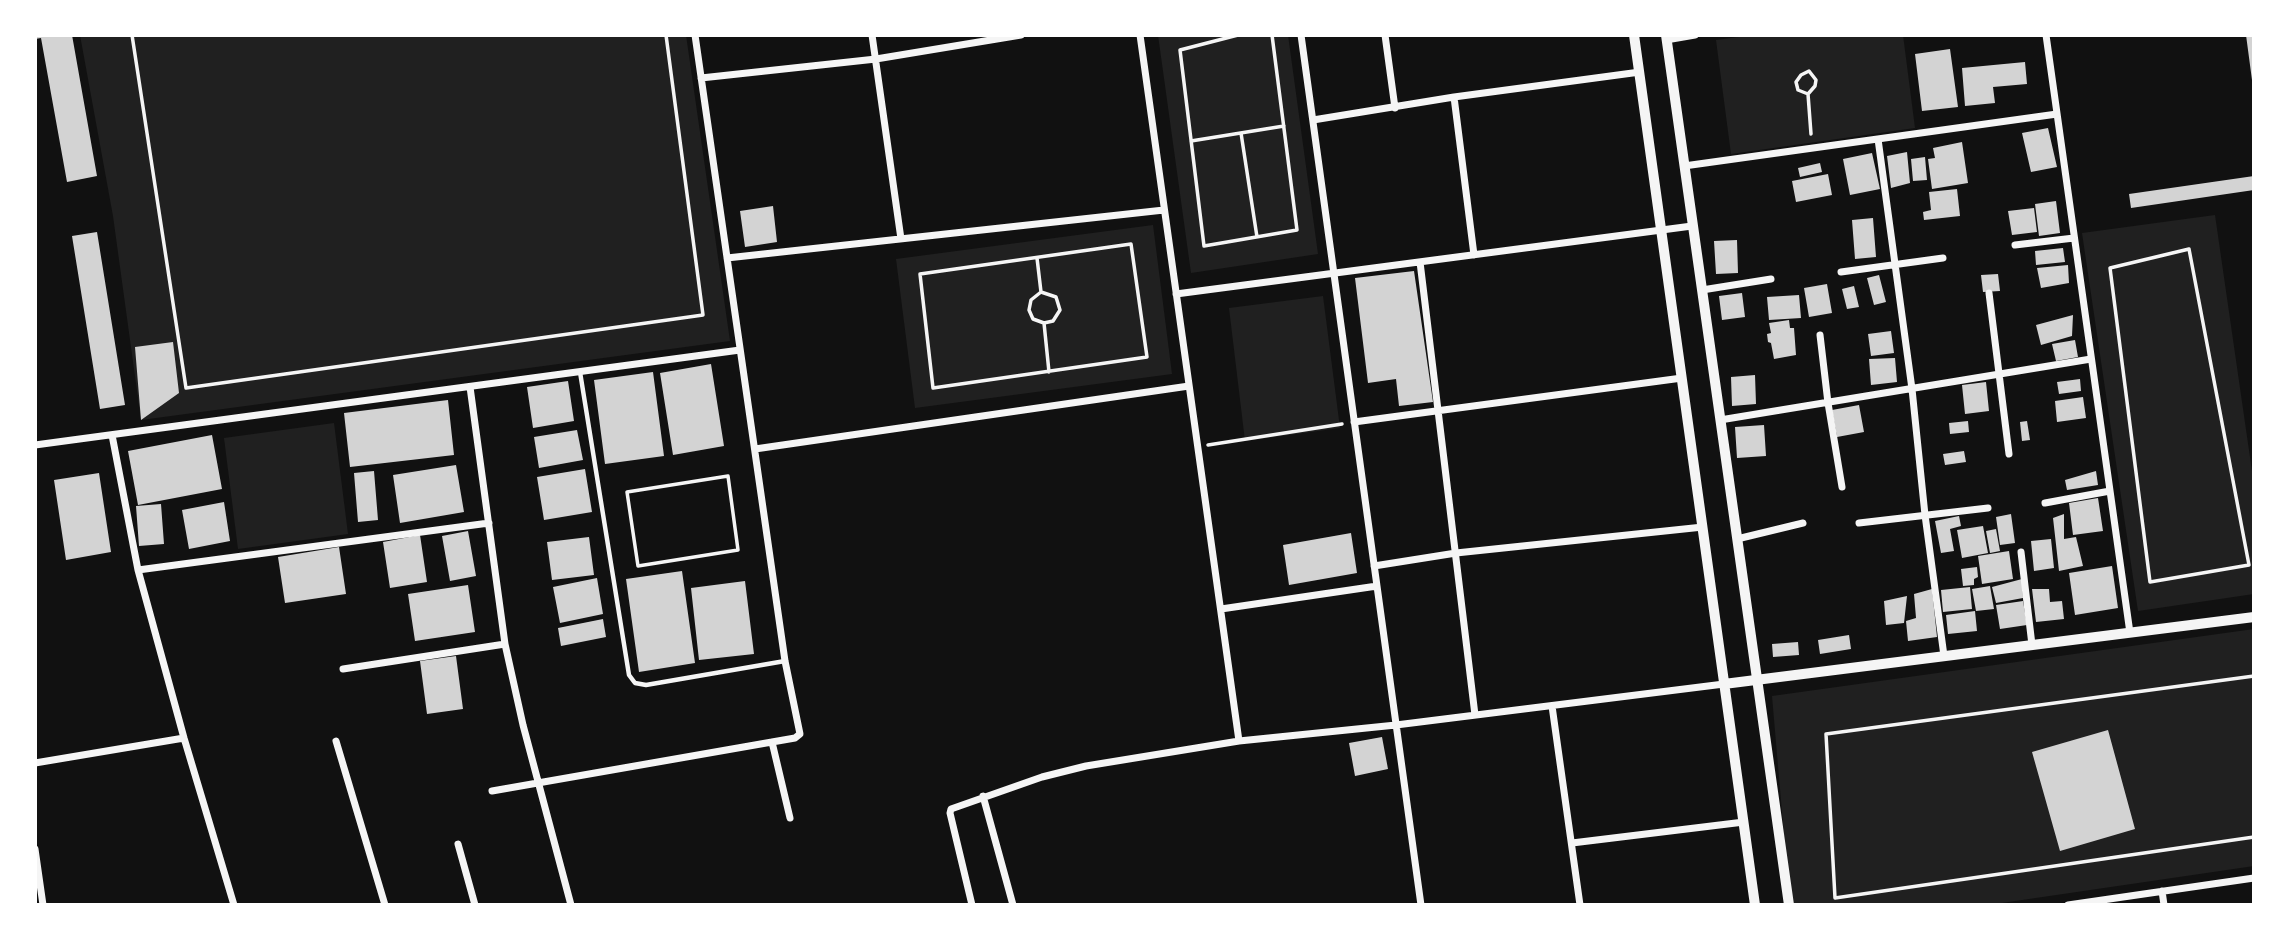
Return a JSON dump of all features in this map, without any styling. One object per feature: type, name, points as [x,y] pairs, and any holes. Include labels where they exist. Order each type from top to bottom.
[{"type":"street","points":[[492,791],[795,738],[800,734],[785,661],[695,35]]},
{"type":"street","points":[[873,35],[901,239]]},
{"type":"street","points":[[701,78],[876,59],[1021,35]]},
{"type":"street","points":[[1140,35],[1239,741]]},
{"type":"street","points":[[1301,35],[1421,905]]},
{"type":"street","points":[[1385,35],[1395,108]]},
{"type":"street","points":[[1634,35],[1755,905]]},
{"type":"street","points":[[1695,35],[1666,37],[1789,905]]},
{"type":"street","points":[[2046,35],[2130,633]]},
{"type":"street","points":[[1312,120],[1454,97],[1640,72]]},
{"type":"street","points":[[1454,97],[1474,255]]},
{"type":"street","points":[[1684,166],[2057,114]]},
{"type":"street","points":[[1878,139],[1944,656]]},
{"type":"street","points":[[727,258],[1164,209]]},
{"type":"street","points":[[1176,294],[1692,226]]},
{"type":"street","points":[[2015,245],[2074,239]]},
{"type":"street","points":[[1841,272],[1942,258]]},
{"type":"street","points":[[1420,262],[1475,715]]},
{"type":"street","points":[[1702,290],[1771,279]]},
{"type":"street","points":[[1989,293],[2009,454]]},
{"type":"street","points":[[1820,335],[1842,487]]},
{"type":"street","points":[[35,445],[740,350]]},
{"type":"street","points":[[1720,420],[2091,359]]},
{"type":"street","points":[[1354,422],[1682,378]]},
{"type":"street","points":[[755,449],[1189,386]]},
{"type":"street","points":[[470,387],[506,644],[523,725],[541,784],[571,905]]},
{"type":"street","points":[[111,435],[138,570],[234,905]]},
{"type":"street","points":[[2045,503],[2110,491]]},
{"type":"street","points":[[1859,523],[1988,508]]},
{"type":"street","points":[[138,570],[489,523]]},
{"type":"street","points":[[1737,539],[1803,523]]},
{"type":"street","points":[[1374,566],[1456,552],[1703,527]]},
{"type":"street","points":[[2021,552],[2032,645]]},
{"type":"street","points":[[1221,609],[1377,586]]},
{"type":"street","points":[[972,905],[950,813],[954,806],[1041,776],[1239,741],[1552,706],[2254,617]]},
{"type":"street","points":[[343,669],[506,644]]},
{"type":"street","points":[[1552,706],[1580,905]]},
{"type":"street","points":[[35,763],[184,738]]},
{"type":"street","points":[[336,741],[385,905]]},
{"type":"street","points":[[772,742],[790,818]]},
{"type":"street","points":[[983,796],[1013,905]]},
{"type":"street","points":[[1572,843],[1744,822]]},
{"type":"street","points":[[458,844],[475,905]]},
{"type":"street","points":[[35,849],[43,905]]},
{"type":"street","points":[[2068,905],[2254,878]]},
{"type":"street","points":[[2162,891],[2164,905]]},
{"type":"lane","points":[[580,372],[629,676],[635,683],[646,685],[785,661]]},
{"type":"path","points":[[132,35],[186,388],[703,314],[666,35]]},
{"type":"path","points":[[1238,35],[1180,50],[1203,246],[1297,230],[1272,35]]},
{"type":"path","points":[[1808,94],[1798,90],[1796,82],[1801,75],[1809,71],[1816,80],[1815,86],[1808,94],[1811,134]]},
{"type":"path","points":[[1191,141],[1284,126]]},
{"type":"path","points":[[1241,133],[1257,237]]},
{"type":"path","points":[[1131,244],[1147,357],[933,388],[920,274],[1037,258],[1131,244]]},
{"type":"path","points":[[2189,250],[2249,565],[2150,582],[2110,268],[2189,250]]},
{"type":"path","points":[[1037,258],[1041,292]]},
{"type":"path","points":[[1041,292],[1056,296],[1060,310],[1053,321],[1044,323],[1034,318],[1029,310],[1031,300],[1041,292]]},
{"type":"path","points":[[1044,323],[1049,372]]},
{"type":"path","points":[[1198,446],[1354,422]]},
{"type":"path","points":[[728,476],[738,550],[638,566],[627,492],[728,476]]},
{"type":"path","points":[[2254,677],[1826,734],[1835,898],[2254,837]]},
{"type":"shaded area","points":[[80,35],[686,35],[730,341],[141,420],[113,216]]},
{"type":"shaded area","points":[[1158,35],[1288,35],[1318,254],[1191,273]]},
{"type":"shaded area","points":[[1754,35],[1903,35],[1915,128],[1731,154],[1716,40]]},
{"type":"shaded area","points":[[2215,215],[2254,485],[2254,594],[2138,611],[2082,233]]},
{"type":"shaded area","points":[[1153,225],[1172,374],[915,408],[896,259]]},
{"type":"shaded area","points":[[1323,296],[1340,428],[1245,441],[1229,308]]},
{"type":"shaded area","points":[[334,423],[348,534],[238,549],[224,438]]},
{"type":"shaded area","points":[[2254,629],[2254,866],[1988,905],[1790,905],[1772,696]]},
{"type":"building","points":[[35,35],[72,35],[97,176],[67,182],[41,38],[35,39]]},
{"type":"building","points":[[2246,35],[2254,35],[2254,80],[2252,80]]},
{"type":"building","points":[[1950,49],[1958,107],[1922,111],[1915,54]]},
{"type":"building","points":[[2025,62],[2027,84],[1993,87],[1995,103],[1965,106],[1962,68]]},
{"type":"building","points":[[2048,128],[2057,167],[2031,172],[2022,133]]},
{"type":"building","points":[[1962,142],[1968,183],[1932,189],[1928,159],[1935,158],[1933,148]]},
{"type":"building","points":[[1907,152],[1910,183],[1891,188],[1887,156]]},
{"type":"building","points":[[1872,153],[1880,189],[1850,195],[1843,159]]},
{"type":"building","points":[[1925,157],[1927,180],[1913,181],[1911,159]]},
{"type":"building","points":[[1820,163],[1822,172],[1800,177],[1798,168]]},
{"type":"building","points":[[1828,174],[1832,195],[1796,202],[1792,181]]},
{"type":"building","points":[[2254,176],[2254,190],[2131,208],[2129,194]]},
{"type":"building","points":[[1957,189],[1960,216],[1924,220],[1923,212],[1931,210],[1929,192]]},
{"type":"building","points":[[2056,201],[2060,233],[2039,236],[2035,204]]},
{"type":"building","points":[[773,206],[777,242],[745,247],[740,211]]},
{"type":"building","points":[[2034,208],[2037,232],[2012,235],[2008,211]]},
{"type":"building","points":[[1873,218],[1876,257],[1855,259],[1852,220]]},
{"type":"building","points":[[97,232],[125,405],[100,409],[72,236]]},
{"type":"building","points":[[1737,240],[1738,273],[1716,274],[1714,241]]},
{"type":"building","points":[[2063,248],[2065,262],[2036,265],[2035,251]]},
{"type":"building","points":[[2068,265],[2069,283],[2041,288],[2037,268]]},
{"type":"building","points":[[1414,271],[1433,402],[1399,406],[1396,379],[1368,383],[1355,278]]},
{"type":"building","points":[[1998,274],[2000,291],[1983,292],[1981,275]]},
{"type":"building","points":[[1879,275],[1886,302],[1874,305],[1867,278]]},
{"type":"building","points":[[1827,284],[1832,313],[1809,317],[1804,288]]},
{"type":"building","points":[[1854,286],[1859,307],[1847,309],[1842,289]]},
{"type":"building","points":[[1742,293],[1745,317],[1722,320],[1719,296]]},
{"type":"building","points":[[1799,295],[1801,318],[1769,320],[1767,297]]},
{"type":"building","points":[[2073,315],[2072,336],[2041,345],[2036,325]]},
{"type":"building","points":[[1789,320],[1790,328],[1794,328],[1796,355],[1774,359],[1771,343],[1768,342],[1767,334],[1771,333],[1769,323]]},
{"type":"building","points":[[1891,331],[1894,353],[1871,356],[1868,334]]},
{"type":"building","points":[[2075,340],[2078,357],[2056,361],[2052,344]]},
{"type":"building","points":[[173,342],[179,393],[141,420],[135,347]]},
{"type":"building","points":[[1895,358],[1897,382],[1871,385],[1869,359]]},
{"type":"building","points":[[711,364],[724,446],[673,455],[660,373]]},
{"type":"building","points":[[653,372],[664,456],[605,464],[594,380]]},
{"type":"building","points":[[1755,375],[1756,404],[1732,406],[1731,377]]},
{"type":"building","points":[[2080,379],[2081,391],[2059,394],[2057,382]]},
{"type":"building","points":[[568,381],[574,421],[533,428],[527,387]]},
{"type":"building","points":[[1986,382],[1989,411],[1965,414],[1962,385]]},
{"type":"building","points":[[2083,397],[2086,418],[2057,422],[2055,401]]},
{"type":"building","points":[[448,400],[454,455],[350,467],[344,413]]},
{"type":"building","points":[[1859,405],[1864,432],[1837,437],[1832,410]]},
{"type":"building","points":[[1968,421],[1969,432],[1950,434],[1949,423]]},
{"type":"building","points":[[2027,421],[2030,440],[2022,441],[2020,422]]},
{"type":"building","points":[[1764,425],[1766,456],[1737,458],[1735,427]]},
{"type":"building","points":[[577,430],[583,460],[539,468],[534,437]]},
{"type":"building","points":[[212,435],[222,489],[138,505],[128,451]]},
{"type":"building","points":[[1964,451],[1966,462],[1945,465],[1943,454]]},
{"type":"building","points":[[456,465],[464,512],[400,523],[393,475]]},
{"type":"building","points":[[585,469],[592,512],[544,520],[537,477]]},
{"type":"building","points":[[374,471],[378,520],[358,522],[354,473]]},
{"type":"building","points":[[2096,471],[2098,485],[2067,490],[2065,480]]},
{"type":"building","points":[[99,473],[111,552],[66,560],[54,480]]},
{"type":"building","points":[[2098,498],[2103,531],[2073,535],[2069,503]]},
{"type":"building","points":[[224,502],[230,541],[189,549],[182,510]]},
{"type":"building","points":[[161,504],[164,544],[139,546],[136,506]]},
{"type":"building","points":[[2011,514],[2015,543],[2000,545],[1996,517]]},
{"type":"building","points":[[2064,514],[2064,539],[2076,537],[2083,566],[2059,571],[2053,518]]},
{"type":"building","points":[[1959,516],[1961,526],[1950,529],[1954,551],[1941,553],[1935,521]]},
{"type":"building","points":[[1983,526],[1988,553],[1962,558],[1957,530]]},
{"type":"building","points":[[1996,529],[2000,551],[1990,553],[1986,531]]},
{"type":"building","points":[[468,531],[476,576],[450,581],[442,536]]},
{"type":"building","points":[[1351,533],[1357,573],[1289,585],[1283,545]]},
{"type":"building","points":[[420,535],[427,582],[390,588],[383,542]]},
{"type":"building","points":[[589,537],[594,575],[552,580],[547,542]]},
{"type":"building","points":[[2051,539],[2054,568],[2034,571],[2031,541]]},
{"type":"building","points":[[339,547],[346,594],[285,603],[278,557]]},
{"type":"building","points":[[2009,551],[2013,579],[1982,584],[1978,556]]},
{"type":"building","points":[[2112,566],[2118,608],[2075,615],[2069,573]]},
{"type":"building","points":[[1977,567],[1978,577],[1974,579],[1974,585],[1963,586],[1961,569]]},
{"type":"building","points":[[682,571],[695,663],[639,672],[626,579]]},
{"type":"building","points":[[597,578],[603,614],[560,623],[553,587]]},
{"type":"building","points":[[2022,579],[2023,598],[1996,603],[1992,587]]},
{"type":"building","points":[[745,581],[754,654],[699,660],[691,588]]},
{"type":"building","points":[[468,585],[475,632],[415,641],[408,594]]},
{"type":"building","points":[[1990,586],[1994,609],[1976,611],[1972,589]]},
{"type":"building","points":[[1970,587],[1972,609],[1943,612],[1941,590]]},
{"type":"building","points":[[1932,589],[1937,637],[1908,641],[1906,621],[1916,618],[1914,594]]},
{"type":"building","points":[[2032,589],[2049,589],[2050,602],[2062,601],[2064,619],[2036,622]]},
{"type":"building","points":[[1907,596],[1904,623],[1886,625],[1884,601]]},
{"type":"building","points":[[2023,601],[2027,625],[2000,629],[1996,605]]},
{"type":"building","points":[[1975,611],[1977,631],[1948,634],[1946,615]]},
{"type":"building","points":[[603,619],[606,637],[561,646],[558,628]]},
{"type":"building","points":[[1849,635],[1851,649],[1820,654],[1818,640]]},
{"type":"building","points":[[1798,642],[1799,655],[1773,657],[1772,644]]},
{"type":"building","points":[[456,656],[463,709],[427,714],[420,661]]},
{"type":"building","points":[[2108,730],[2135,829],[2060,851],[2032,752]]},
{"type":"building","points":[[1382,737],[1388,769],[1355,776],[1349,743]]}]
